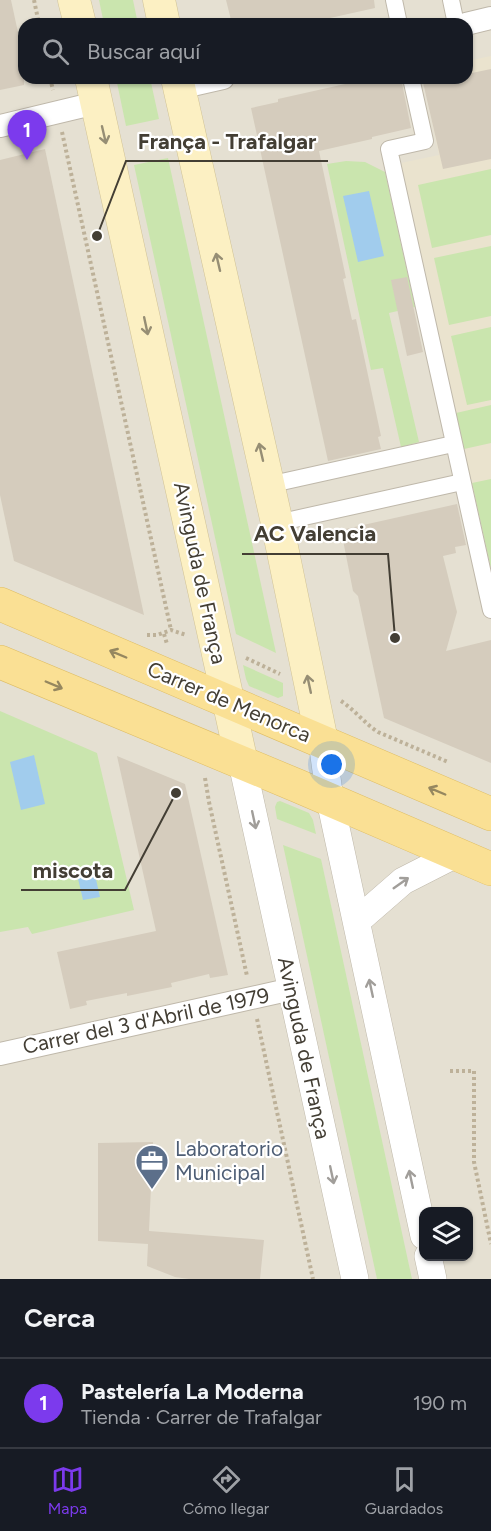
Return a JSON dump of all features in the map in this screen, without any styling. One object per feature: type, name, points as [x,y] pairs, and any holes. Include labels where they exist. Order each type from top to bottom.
[{"type":"main road","points":[[74,0],[78,18]]},
{"type":"main road","points":[[159,0],[164,18]]},
{"type":"main road","points":[[178,84],[277,523],[322,741]]},
{"type":"main road","name":"Avinguda de França","points":[[94,91],[242,763]]},
{"type":"main road","name":"Carrer de Menorca","points":[[0,604],[491,814]]},
{"type":"main road","points":[[0,662],[491,869]]},
{"type":"street","points":[[394,0],[398,18]]},
{"type":"street","points":[[451,0],[455,18]]},
{"type":"street","points":[[473,22],[491,18]]},
{"type":"street","points":[[412,84],[425,141],[389,149],[491,610]]},
{"type":"street","points":[[0,126],[94,91]]},
{"type":"street","points":[[268,485],[453,444]]},
{"type":"street","points":[[277,523],[462,482]]},
{"type":"street","points":[[322,741],[330,800],[419,1217]]},
{"type":"street","name":"Avinguda de França","points":[[242,763],[355,1279]]},
{"type":"street","points":[[357,921],[403,881],[456,854]]},
{"type":"street","name":"Carrer del 3 d'Abril de 1979","points":[[0,1054],[292,989]]},
{"type":"street","points":[[429,1261],[433,1279]]},
{"type":"path","points":[[34,0],[38,18]]},
{"type":"path","points":[[51,84],[53,93]]},
{"type":"path","points":[[61,127],[171,630],[181,633]]},
{"type":"path","points":[[164,634],[168,647]]},
{"type":"path","points":[[240,656],[283,675]]},
{"type":"path","points":[[339,700],[372,729],[450,763]]},
{"type":"path","points":[[205,772],[209,802],[249,982]]},
{"type":"path","points":[[256,1015],[313,1279]]},
{"type":"path","points":[[450,1071],[474,1071],[474,1162],[491,1244]]},
{"type":"shaded area","points":[[0,0],[491,0],[491,1279],[0,1279]]},
{"type":"shaded area","points":[[491,56],[491,569],[401,163],[439,155],[424,84],[473,84],[473,60]]},
{"type":"green space","points":[[99,0],[133,0],[137,18],[103,18]]},
{"type":"green space","points":[[117,84],[151,84],[159,119],[126,126]]},
{"type":"green space","points":[[168,158],[276,653],[236,634],[134,165]]},
{"type":"green space","points":[[346,161],[365,162],[385,172],[415,307],[389,313],[419,442],[401,447],[383,368],[371,370],[327,164]]},
{"type":"green space","points":[[491,169],[491,235],[432,248],[418,185]]},
{"type":"green space","points":[[491,246],[491,316],[449,325],[434,258]]},
{"type":"green space","points":[[491,327],[491,400],[467,405],[451,336]]},
{"type":"green space","points":[[491,405],[491,443],[464,449],[456,413]]},
{"type":"green space","points":[[491,479],[491,569],[472,483]]},
{"type":"green space","points":[[243,665],[283,683],[283,696],[278,698],[249,686]]},
{"type":"green space","points":[[0,711],[97,753],[134,910],[32,934],[28,927],[0,932]]},
{"type":"green space","points":[[280,801],[309,813],[316,834],[277,819],[275,807]]},
{"type":"green space","points":[[283,845],[321,859],[412,1279],[377,1279]]},
{"type":"water","points":[[369,191],[384,256],[358,262],[343,196]]},
{"type":"water","points":[[34,755],[45,804],[21,810],[10,762]]},
{"type":"water","points":[[93,866],[100,897],[83,900],[76,870]]},
{"type":"building","points":[[0,0],[11,0],[18,32],[18,84],[24,85],[0,90]]},
{"type":"building","points":[[226,0],[374,0],[375,8],[330,18],[230,18]]},
{"type":"building","points":[[491,69],[491,159],[443,169],[423,84],[473,84],[473,73]]},
{"type":"building","points":[[345,84],[402,84],[411,128],[319,151],[346,278],[343,279],[352,320],[356,319],[381,436],[378,437],[381,449],[328,461],[251,108],[278,102],[278,99]]},
{"type":"building","points":[[45,149],[144,615],[14,561],[0,495],[0,160]]},
{"type":"building","points":[[407,277],[423,352],[407,356],[391,280]]},
{"type":"building","points":[[457,504],[466,545],[455,547],[456,553],[443,556],[457,612],[446,651],[491,640],[491,763],[384,718],[358,596],[353,591],[341,530]]},
{"type":"building","points":[[117,756],[185,784],[228,975],[210,978],[209,974],[171,983],[172,987],[86,1001],[87,1005],[70,1009],[57,952],[156,931]]},
{"type":"building","points":[[153,1142],[149,1231],[264,1240],[260,1279],[175,1277],[147,1266],[148,1244],[98,1241],[98,1143]]},
{"type":"place","name":"Pastelería La Moderna","points":[[27,160]]},
{"type":"place","name":"França - Trafalgar","points":[[97,236]]},
{"type":"place","name":"AC Valencia","points":[[395,638]]},
{"type":"place","name":"miscota","points":[[176,793]]},
{"type":"place","name":"Laboratorio Municipal","points":[[152,1190]]}]
